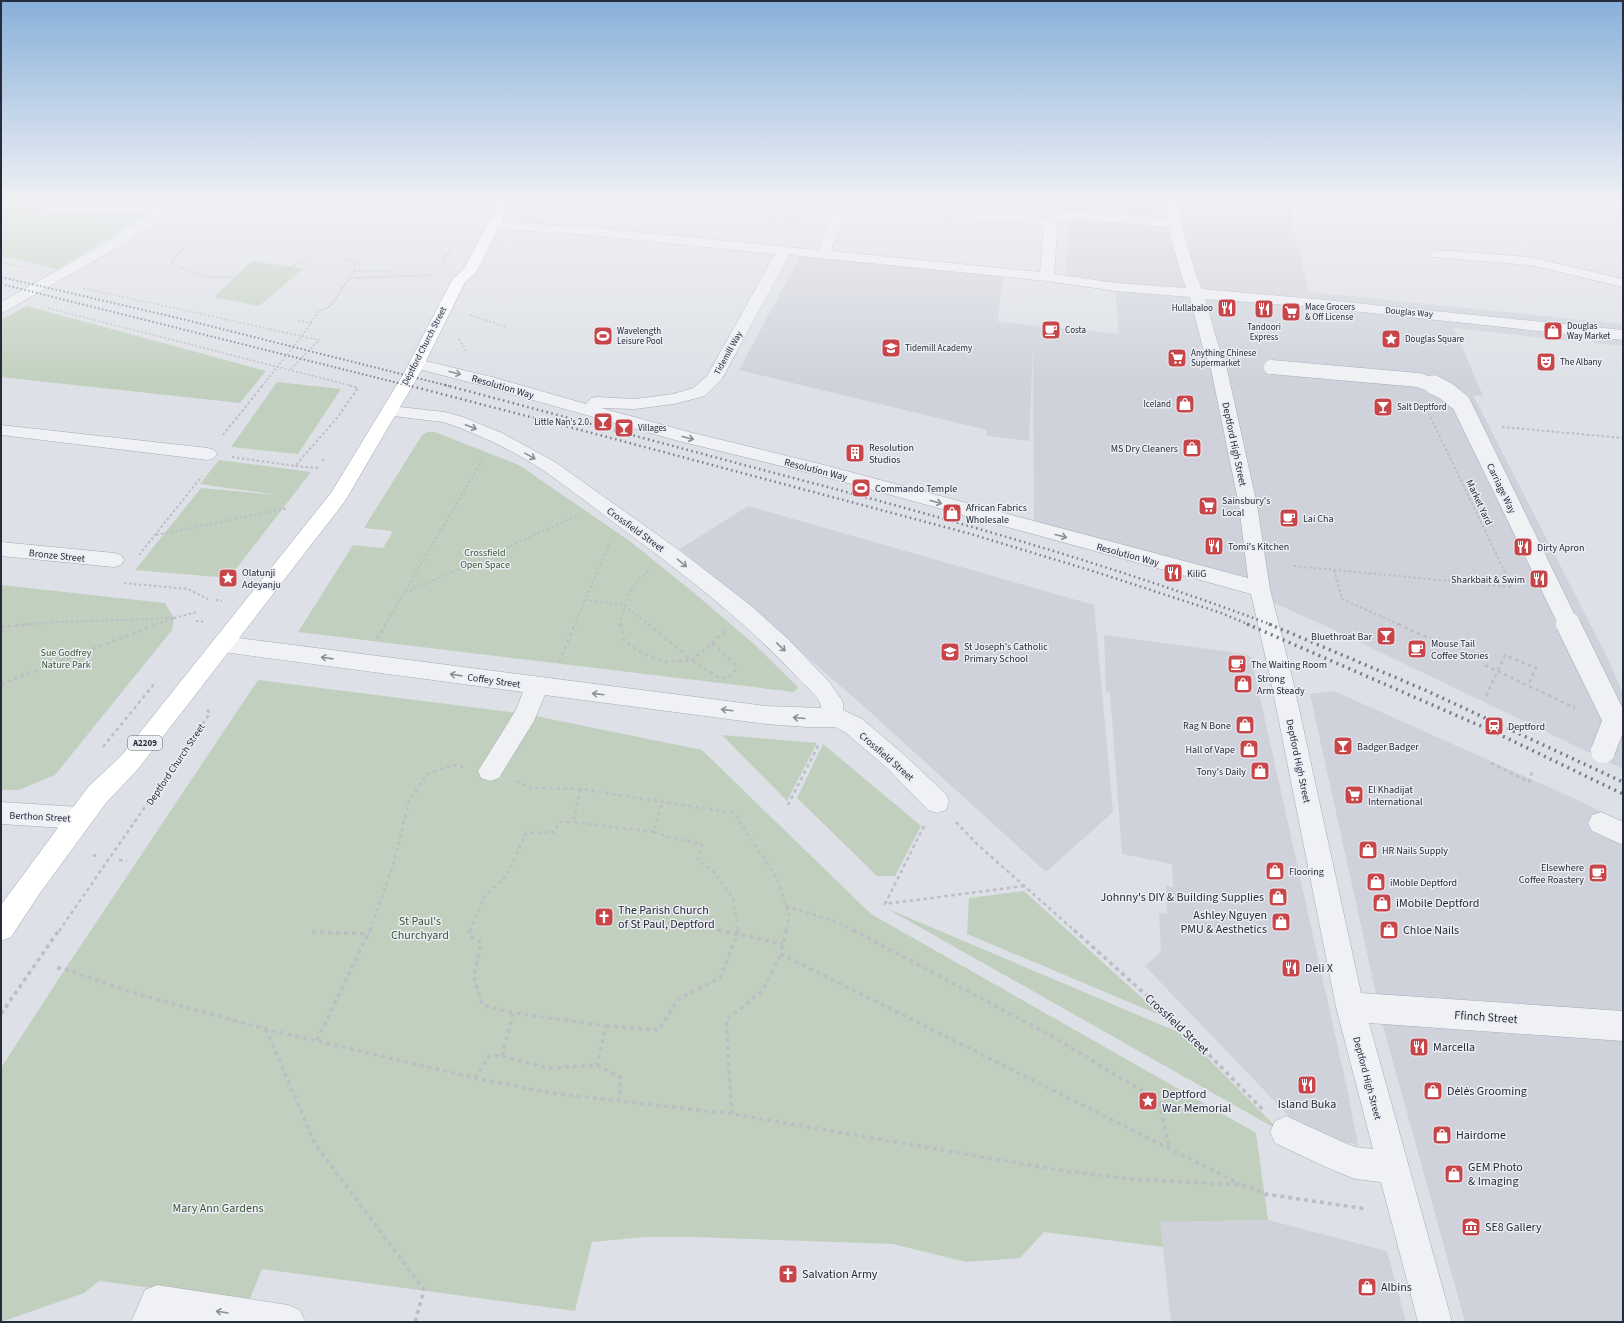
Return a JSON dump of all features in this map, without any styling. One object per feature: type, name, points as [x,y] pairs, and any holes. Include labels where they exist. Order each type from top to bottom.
[{"type":"main road","name":"Deptford Church Street","points":[[188,688],[338,498],[417,364],[446,303],[459,280],[470,271],[475,262]]},
{"type":"main road","name":"A2209","points":[[1,928],[97,795],[130,762],[188,688]]},
{"type":"street","points":[[1,308],[83,262]]},
{"type":"street","name":"Tidemill Way","points":[[589,410],[597,402],[634,404],[674,399],[699,392],[714,379],[771,262]]},
{"type":"street","name":"Douglas Way","points":[[918,262],[1048,271],[1116,287],[1315,303],[1623,334]]},
{"type":"street","points":[[1048,271],[1049,262]]},
{"type":"street","name":"Deptford High Street","points":[[1185,262],[1195,294],[1201,306],[1211,348],[1219,370],[1248,505],[1260,589],[1282,681],[1350,1008],[1435,1322]]},
{"type":"street","points":[[1533,262],[1623,283]]},
{"type":"street","name":"Resolution Way","points":[[417,364],[685,437],[824,471],[1260,589]]},
{"type":"street","name":"Carriage Way","points":[[1271,367],[1418,380],[1434,384],[1450,393],[1461,402],[1615,720],[1612,726]]},
{"type":"street","name":"Crossfield Street","points":[[390,411],[445,418],[458,422],[496,437],[549,466],[672,555],[743,611],[822,689],[832,702],[832,717]]},
{"type":"street","points":[[1,430],[213,455]]},
{"type":"street","name":"Bronze Street","points":[[1,549],[114,560]]},
{"type":"street","name":"Coffey Street","points":[[223,644],[537,686],[766,714]]},
{"type":"street","points":[[490,771],[526,714],[537,686]]},
{"type":"street","name":"Crossfield Street","points":[[766,714],[807,718],[839,718],[854,726],[894,760],[937,802]]},
{"type":"street","points":[[1602,751],[1612,726]]},
{"type":"street","name":"Berthon Street","points":[[1,813],[80,818]]},
{"type":"street","points":[[1601,823],[1623,834]]},
{"type":"street","name":"Ffinch Street","points":[[1350,1008],[1623,1026]]},
{"type":"street","points":[[1286,1132],[1355,1163],[1393,1168]]},
{"type":"street","points":[[152,1312],[288,1322]]},
{"type":"path","points":[[172,262],[171,263],[193,273],[210,277],[257,277],[283,273],[301,262]]},
{"type":"path","points":[[137,557],[155,535],[276,368],[312,323],[318,312],[330,306],[354,271],[355,262]]},
{"type":"path","points":[[354,271],[389,271],[399,274],[436,275]]},
{"type":"path","points":[[350,278],[387,277],[399,274]]},
{"type":"path","points":[[78,287],[319,340],[289,371]]},
{"type":"path","points":[[16,299],[276,368],[358,388],[337,418],[295,466]]},
{"type":"path","points":[[470,315],[507,327]]},
{"type":"path","points":[[298,321],[312,323]]},
{"type":"path","name":"Market Yard","points":[[1294,566],[1512,588],[1426,408]]},
{"type":"path","points":[[1502,427],[1623,438]]},
{"type":"path","points":[[213,455],[318,468]]},
{"type":"path","points":[[376,641],[485,455]]},
{"type":"path","points":[[322,460],[326,461]]},
{"type":"path","points":[[155,535],[288,508]]},
{"type":"path","points":[[405,591],[410,592],[582,513]]},
{"type":"path","points":[[558,666],[611,539]]},
{"type":"path","points":[[585,600],[624,605],[692,660],[719,678],[728,678],[735,671],[734,662],[712,643],[692,660],[665,662],[641,653],[624,640],[620,625],[624,605],[629,592],[638,580],[651,568]]},
{"type":"path","points":[[1334,570],[1342,599],[1437,642]]},
{"type":"path","points":[[1,684],[174,618],[197,612]]},
{"type":"path","points":[[1,627],[56,622],[174,618]]},
{"type":"path","points":[[1486,696],[1505,655],[1536,668],[1528,685]]},
{"type":"path","points":[[1485,665],[1612,726]]},
{"type":"path","points":[[718,683],[719,678]]},
{"type":"path","name":"Deptford Church Street","points":[[1,1014],[210,713],[188,688]]},
{"type":"path","points":[[788,805],[821,740]]},
{"type":"path","points":[[1491,763],[1529,782],[1532,772]]},
{"type":"path","points":[[317,1040],[369,934],[394,862],[409,801],[426,774],[454,765],[490,771],[532,788],[581,789],[734,813],[777,878],[789,915],[781,954],[762,991],[726,1020],[732,1114]]},
{"type":"path","points":[[573,822],[581,789]]},
{"type":"path","points":[[654,832],[662,801]]},
{"type":"path","points":[[937,802],[885,904],[1024,886]]},
{"type":"path","points":[[560,822],[573,822],[654,832],[668,838],[702,844],[698,860],[712,870],[733,898],[738,934],[720,978],[678,999],[659,1030],[606,1026],[513,1013],[482,1004],[474,977],[481,942],[468,935],[484,897],[507,875],[526,833],[554,832],[560,822]]},
{"type":"path","name":"Crossfield Street","points":[[978,845],[1187,1032],[1286,1132]]},
{"type":"path","points":[[93,855],[99,857]]},
{"type":"path","points":[[119,860],[127,861]]},
{"type":"path","points":[[786,906],[839,923],[926,968],[1048,1034],[1159,1100],[1169,1148]]},
{"type":"path","points":[[717,930],[783,944]]},
{"type":"path","points":[[312,932],[369,934]]},
{"type":"path","points":[[781,954],[1243,1185],[1265,1194],[1367,1208]]},
{"type":"path","points":[[57,968],[65,969],[127,991],[265,1029],[475,1078],[551,1093],[732,1114],[1065,1171],[1131,1179],[1243,1185]]},
{"type":"path","points":[[502,1056],[513,1013]]},
{"type":"path","points":[[597,1065],[606,1026]]},
{"type":"path","points":[[265,1029],[315,1144],[424,1290],[415,1322]]},
{"type":"path","points":[[475,1078],[490,1055],[502,1056],[549,1068],[597,1065],[621,1078],[619,1100]]},
{"type":"shaded area","points":[[797,262],[855,262],[1003,277],[998,321],[1000,322],[1119,334],[1115,291],[1065,285],[1067,262],[1301,262],[1309,292],[1623,324],[1623,346],[1594,343],[1590,337],[1567,334],[1570,341],[1454,328],[1483,396],[1473,395],[1608,659],[1623,693],[1623,769],[1332,629],[1234,585],[1034,522],[1033,345],[1029,441],[987,436],[987,430],[739,370]]},
{"type":"shaded area","name":"St Joseph's Catholic Primary School","points":[[748,506],[1094,605],[1113,812],[1046,872],[859,702],[680,549]]},
{"type":"shaded area","points":[[1104,635],[1245,654],[1251,657],[1347,1088],[1358,1145],[1306,1134],[1145,966],[1161,952],[1159,913],[1167,914],[1166,885],[1173,888],[1172,864],[1122,854],[1110,693],[1106,692]]},
{"type":"shaded area","points":[[1334,691],[1580,801],[1623,823],[1623,1322],[1465,1322],[1383,1026],[1310,694]]},
{"type":"shaded area","points":[[1268,1220],[1387,1251],[1406,1322],[1171,1322],[1160,1222]]},
{"type":"green space","points":[[26,262],[70,262],[58,269]]},
{"type":"green space","points":[[251,262],[303,269],[259,306],[214,297]]},
{"type":"green space","points":[[27,306],[266,371],[240,403],[1,377],[1,320]]},
{"type":"green space","points":[[277,382],[341,389],[298,454],[231,447]]},
{"type":"green space","name":"Crossfield Open Space","points":[[428,432],[435,432],[519,465],[631,542],[754,644],[798,687],[794,692],[298,632],[353,545],[383,548],[393,531],[364,528],[422,435]]},
{"type":"green space","points":[[219,460],[311,472],[229,578],[135,570],[201,488],[278,495],[200,484]]},
{"type":"green space","name":"Sue Godfrey Nature Park","points":[[1,585],[165,603],[174,618],[172,630],[55,775],[19,790],[1,790]]},
{"type":"green space","name":"St Paul's Churchyard","points":[[258,680],[526,714],[702,750],[871,914],[1256,1133],[1268,1220],[1160,1222],[1163,1247],[1044,1232],[1020,1258],[966,1262],[893,1244],[693,1237],[645,1237],[592,1242],[575,1311],[262,1269],[249,1301],[99,1281],[84,1293],[1,1322],[1,1068],[65,969]]},
{"type":"green space","points":[[722,735],[817,743],[787,801]]},
{"type":"green space","points":[[823,744],[921,826],[895,876],[877,876],[797,798]]},
{"type":"green space","points":[[1024,891],[1162,1016],[967,934],[969,898]]},
{"type":"green space","points":[[886,908],[1185,1035],[1280,1131]]},
{"type":"railway","points":[[1,277],[178,318],[449,386]]},
{"type":"railway","points":[[1,284],[410,386]]},
{"type":"railway","points":[[407,385],[971,534],[1096,572],[1221,613],[1250,625]]},
{"type":"railway","points":[[445,385],[956,522],[1083,560],[1209,602],[1272,625]]},
{"type":"railway","points":[[1247,624],[1492,731],[1623,794]]},
{"type":"railway","points":[[1269,624],[1425,690],[1623,782]]},
{"type":"place","name":"Hullabaloo","points":[[1227,308]]},
{"type":"place","name":"Tandoori Express","points":[[1264,309]]},
{"type":"place","name":"Mace Grocers & Off License","points":[[1291,312]]},
{"type":"place","name":"Costa","points":[[1051,330]]},
{"type":"place","name":"Douglas Way Market","points":[[1553,331]]},
{"type":"place","name":"Wavelength Leisure Pool","points":[[603,336]]},
{"type":"place","name":"Douglas Square","points":[[1391,339]]},
{"type":"place","name":"Tidemill Academy","points":[[891,348]]},
{"type":"place","name":"Anything Chinese Supermarket","points":[[1177,358]]},
{"type":"place","name":"The Albany","points":[[1546,362]]},
{"type":"place","name":"Iceland","points":[[1185,404]]},
{"type":"place","name":"Salt Deptford","points":[[1383,407]]},
{"type":"place","name":"Little Nan’s 2.0","points":[[603,422]]},
{"type":"place","name":"Villages","points":[[624,428]]},
{"type":"place","name":"MS Dry Cleaners","points":[[1192,448]]},
{"type":"place","name":"Resolution Studios","points":[[855,453]]},
{"type":"place","name":"Commando Temple","points":[[861,488]]},
{"type":"place","name":"Sainsbury's Local","points":[[1208,506]]},
{"type":"place","name":"African Fabrics Wholesale","points":[[952,513]]},
{"type":"place","name":"Lai Cha","points":[[1289,518]]},
{"type":"place","name":"Tomi's Kitchen","points":[[1214,546]]},
{"type":"place","name":"Dirty Apron","points":[[1523,547]]},
{"type":"place","name":"KiliG","points":[[1173,573]]},
{"type":"place","name":"Olatunji Adeyanju","points":[[228,578]]},
{"type":"place","name":"Sharkbait & Swim","points":[[1539,579]]},
{"type":"place","name":"Bluethroat Bar","points":[[1386,636]]},
{"type":"place","name":"Mouse Tail Coffee Stories","points":[[1417,649]]},
{"type":"place","name":"St Joseph's Catholic Primary School","points":[[950,652]]},
{"type":"place","name":"The Waiting Room","points":[[1237,664]]},
{"type":"place","name":"Strong Arm Steady","points":[[1243,684]]},
{"type":"place","name":"Rag N Bone","points":[[1245,725]]},
{"type":"place","name":"Deptford","points":[[1494,726]]},
{"type":"place","name":"Badger Badger","points":[[1343,746]]},
{"type":"place","name":"Hall of Vape","points":[[1249,749]]},
{"type":"place","name":"Tony's Daily","points":[[1260,771]]},
{"type":"place","name":"El Khadijat International","points":[[1354,795]]},
{"type":"place","name":"HR Nails Supply","points":[[1368,850]]},
{"type":"place","name":"Flooring","points":[[1275,871]]},
{"type":"place","name":"Elsewhere Coffee Roastery","points":[[1598,873]]},
{"type":"place","name":"iMoble Deptford","points":[[1376,882]]},
{"type":"place","name":"Johnny's DIY & Building Supplies","points":[[1278,897]]},
{"type":"place","name":"iMobile Deptford","points":[[1382,903]]},
{"type":"place","name":"The Parish Church of St Paul, Deptford","points":[[604,917]]},
{"type":"place","name":"Ashley Nguyen PMU & Aesthetics","points":[[1281,922]]},
{"type":"place","name":"Chloe Nails","points":[[1389,930]]},
{"type":"place","name":"Deli X","points":[[1291,968]]},
{"type":"place","name":"Marcella","points":[[1419,1047]]},
{"type":"place","name":"Island Buka","points":[[1307,1085]]},
{"type":"place","name":"Dėlės Grooming","points":[[1433,1091]]},
{"type":"place","name":"Deptford War Memorial","points":[[1148,1101]]},
{"type":"place","name":"Hairdome","points":[[1442,1135]]},
{"type":"place","name":"GEM Photo & Imaging","points":[[1454,1174]]},
{"type":"place","name":"SE8 Gallery","points":[[1471,1227]]},
{"type":"place","name":"Salvation Army","points":[[788,1274]]},
{"type":"place","name":"Albins","points":[[1367,1287]]},
{"type":"park label","name":"Mary Ann Gardens","points":[[218,1208]]}]
